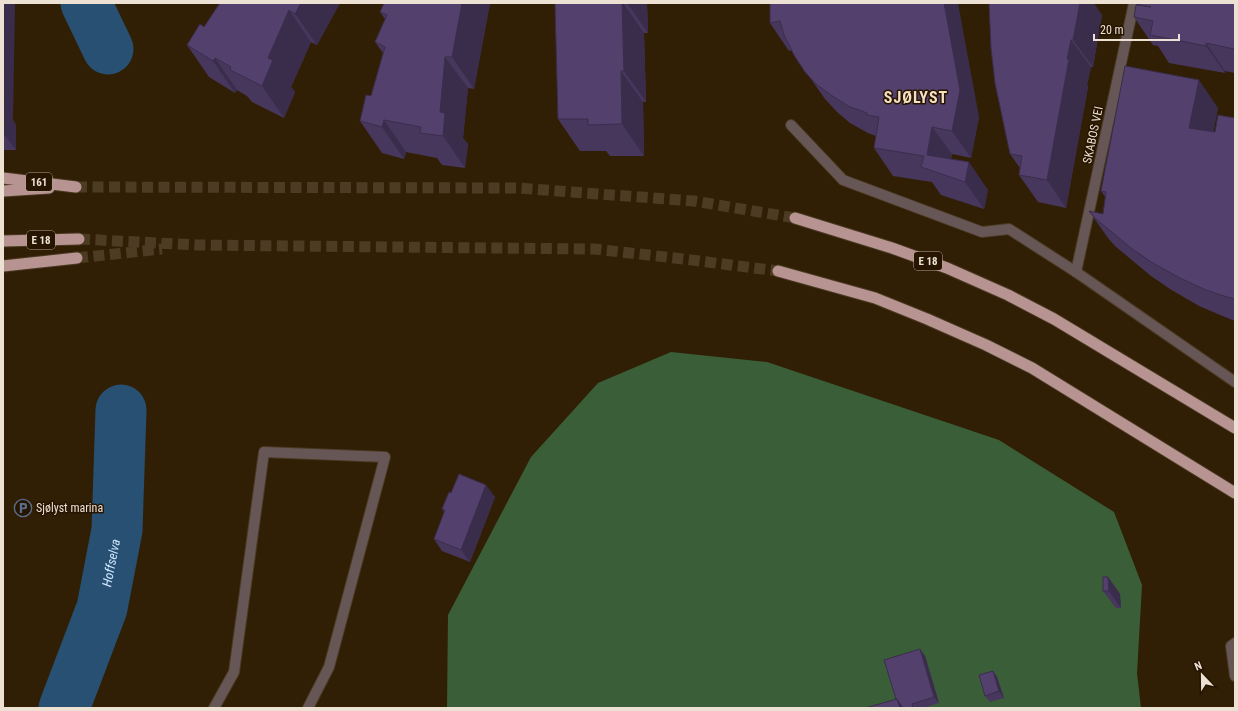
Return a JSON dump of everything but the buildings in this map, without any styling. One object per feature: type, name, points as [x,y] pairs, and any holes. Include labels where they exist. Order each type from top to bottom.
[{"type":"highway","name":"161","points":[[3,178],[76,187],[3,191]]},
{"type":"highway","name":"E 18","points":[[795,218],[892,248],[947,268],[1008,295],[1054,319],[1235,428]]},
{"type":"highway","name":"E 18","points":[[3,241],[78,239]]},
{"type":"highway","points":[[3,266],[77,258]]},
{"type":"highway","points":[[778,272],[875,298],[927,319],[999,352],[1032,368],[1235,493]]},
{"type":"street","name":"SKABOS VEI","points":[[1076,272],[1134,3]]},
{"type":"street","points":[[790,125],[843,180],[982,232],[1009,229],[1076,272],[1235,382]]},
{"type":"street","points":[[214,708],[234,672],[264,452],[386,457],[329,667],[308,708]]},
{"type":"street","points":[[1235,643],[1232,646],[1235,676]]},
{"type":"green space","points":[[671,352],[767,362],[999,440],[1114,512],[1142,585],[1137,673],[1141,708],[447,708],[448,615],[531,457],[598,383]]},
{"type":"waterway","name":"Hoffselva","points":[[86,3],[108,49]]},
{"type":"waterway","name":"Hoffselva","points":[[64,708],[102,608],[117,530],[121,410]]},
{"type":"tunnel","points":[[76,187],[517,188],[694,201],[795,218]]},
{"type":"tunnel","points":[[79,239],[197,245],[594,249],[778,271]]},
{"type":"tunnel","points":[[77,258],[162,249]]},
{"type":"place","name":"Sjølyst marina","points":[[23,508]]},
{"type":"district","name":"SJØLYST","points":[[916,97]]}]
